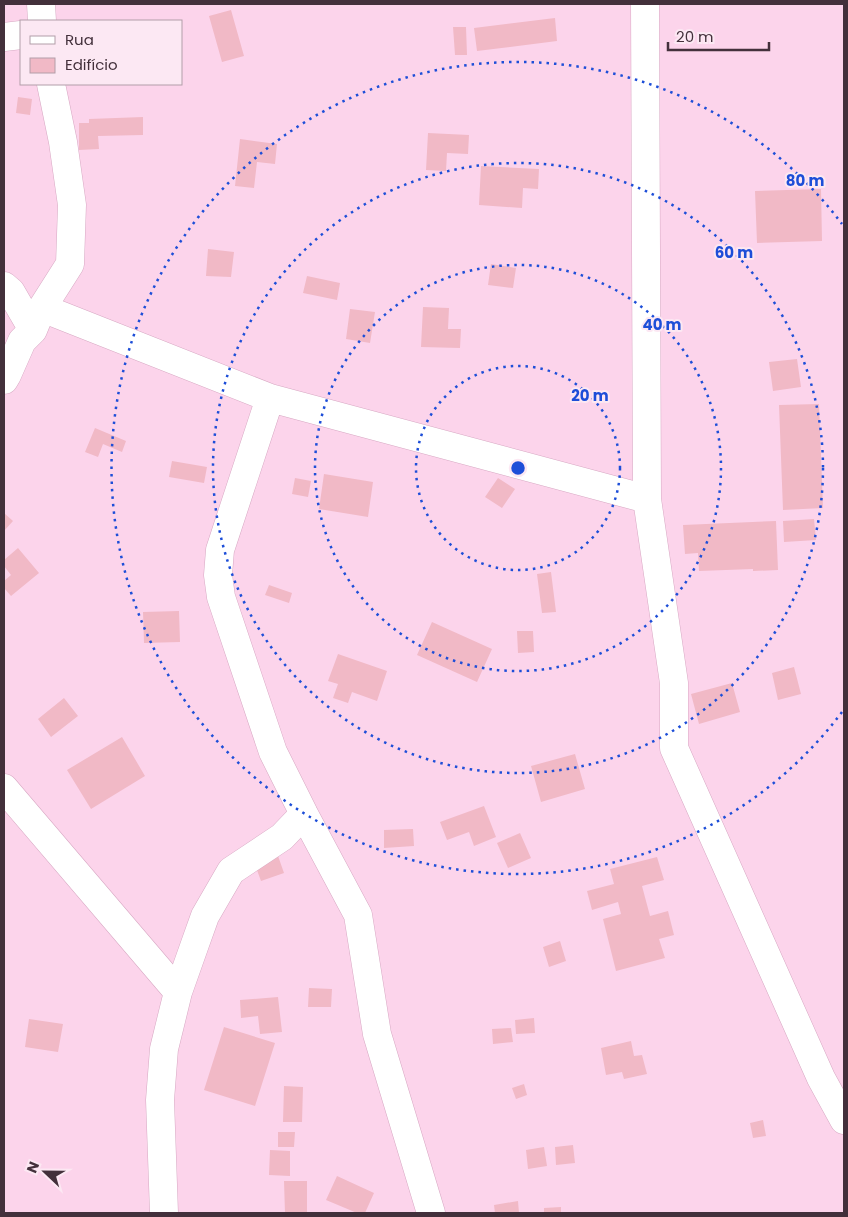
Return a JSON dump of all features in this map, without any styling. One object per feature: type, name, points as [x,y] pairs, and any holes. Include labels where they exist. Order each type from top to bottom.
[{"type":"street","points":[[41,4],[42,20]]},
{"type":"street","points":[[645,4],[647,499],[674,683],[674,748],[821,1078],[844,1120]]},
{"type":"street","points":[[4,37],[20,35]]},
{"type":"street","points":[[4,380],[22,341],[38,319],[70,264],[72,205],[63,142],[51,85]]},
{"type":"street","points":[[4,286],[38,319],[270,398],[647,499]]},
{"type":"street","points":[[270,398],[220,550],[218,575],[221,597],[273,752],[358,916],[377,1034],[431,1213]]},
{"type":"street","points":[[4,788],[178,992]]},
{"type":"street","points":[[164,1213],[160,1100],[164,1049],[178,992],[204,916],[232,871],[282,837],[304,814]]},
{"type":"building","points":[[231,10],[244,56],[222,62],[209,16]]},
{"type":"building","points":[[555,18],[557,41],[477,51],[474,28]]},
{"type":"building","points":[[453,27],[466,27],[467,55],[455,55]]},
{"type":"building","points":[[18,97],[32,99],[30,115],[16,113]]},
{"type":"building","points":[[143,117],[143,135],[98,136],[99,149],[79,150],[79,123],[89,123],[89,119]]},
{"type":"building","points":[[428,133],[469,135],[468,154],[447,153],[446,171],[426,170]]},
{"type":"building","points":[[240,139],[277,144],[275,164],[257,162],[254,188],[235,186]]},
{"type":"building","points":[[481,166],[539,169],[538,189],[523,188],[522,208],[479,205]]},
{"type":"building","points":[[821,189],[822,241],[757,243],[755,191]]},
{"type":"building","points":[[208,249],[234,252],[231,277],[206,276]]},
{"type":"building","points":[[491,264],[516,268],[513,288],[488,285]]},
{"type":"building","points":[[307,276],[340,283],[337,300],[303,293]]},
{"type":"building","points":[[423,307],[449,308],[448,329],[461,329],[460,348],[421,347]]},
{"type":"building","points":[[350,309],[375,312],[370,343],[346,339]]},
{"type":"building","points":[[797,359],[801,387],[773,391],[769,362]]},
{"type":"building","points":[[819,404],[823,508],[783,510],[779,405]]},
{"type":"building","points":[[95,428],[126,441],[122,452],[103,444],[98,457],[85,452]]},
{"type":"building","points":[[172,461],[207,467],[204,483],[169,477]]},
{"type":"building","points":[[324,474],[373,482],[368,517],[319,509]]},
{"type":"building","points":[[295,478],[311,481],[308,497],[292,494]]},
{"type":"building","points":[[498,478],[515,489],[502,508],[485,497]]},
{"type":"building","points":[[4,513],[13,521],[4,531]]},
{"type":"building","points":[[814,519],[816,540],[784,542],[783,521]]},
{"type":"building","points":[[776,521],[778,570],[699,571],[698,553],[685,554],[683,525]]},
{"type":"building","points":[[18,548],[39,573],[11,596],[4,588],[4,581],[11,575],[4,566],[4,560]]},
{"type":"building","points":[[551,572],[556,612],[542,613],[537,574]]},
{"type":"building","points":[[269,585],[292,593],[289,603],[265,595]]},
{"type":"building","points":[[179,611],[180,642],[144,643],[143,612]]},
{"type":"building","points":[[432,622],[492,649],[477,682],[417,655]]},
{"type":"building","points":[[517,631],[533,631],[534,652],[518,653]]},
{"type":"building","points":[[338,654],[387,671],[377,701],[352,692],[348,703],[333,698],[338,684],[328,681]]},
{"type":"building","points":[[794,667],[801,694],[778,700],[772,673]]},
{"type":"building","points":[[732,683],[740,712],[699,724],[691,694]]},
{"type":"building","points":[[64,698],[78,716],[51,737],[38,719]]},
{"type":"building","points":[[122,737],[145,776],[91,809],[67,770]]},
{"type":"building","points":[[575,754],[585,789],[541,802],[531,766]]},
{"type":"building","points":[[484,806],[496,837],[474,846],[469,832],[447,840],[440,822]]},
{"type":"building","points":[[413,829],[414,846],[384,848],[384,830]]},
{"type":"building","points":[[520,833],[531,858],[508,868],[497,843]]},
{"type":"building","points":[[277,853],[284,873],[261,881],[254,862]]},
{"type":"building","points":[[657,857],[664,880],[642,886],[650,916],[668,911],[674,935],[659,939],[665,958],[616,971],[603,919],[621,914],[618,902],[592,910],[587,891],[614,884],[610,869]]},
{"type":"building","points":[[560,941],[566,961],[549,967],[543,947]]},
{"type":"building","points":[[309,988],[332,989],[331,1007],[308,1007]]},
{"type":"building","points":[[278,997],[282,1032],[260,1034],[258,1016],[241,1018],[240,1000]]},
{"type":"building","points":[[534,1018],[535,1033],[516,1034],[515,1020]]},
{"type":"building","points":[[29,1019],[63,1024],[58,1052],[25,1047]]},
{"type":"building","points":[[224,1027],[275,1043],[255,1106],[204,1090]]},
{"type":"building","points":[[511,1028],[513,1042],[493,1044],[492,1029]]},
{"type":"building","points":[[631,1041],[634,1056],[642,1055],[647,1074],[624,1079],[622,1072],[606,1075],[601,1048]]},
{"type":"building","points":[[524,1084],[527,1095],[516,1099],[512,1088]]},
{"type":"building","points":[[284,1086],[303,1087],[302,1122],[283,1122]]},
{"type":"building","points":[[763,1120],[766,1136],[753,1138],[750,1123]]},
{"type":"building","points":[[278,1132],[295,1132],[294,1147],[278,1147]]},
{"type":"building","points":[[573,1145],[575,1163],[556,1165],[555,1147]]},
{"type":"building","points":[[544,1147],[547,1166],[528,1169],[526,1150]]},
{"type":"building","points":[[270,1150],[290,1151],[290,1176],[269,1175]]},
{"type":"building","points":[[337,1176],[374,1193],[365,1213],[357,1213],[326,1200]]},
{"type":"building","points":[[284,1181],[307,1181],[307,1213],[285,1213]]},
{"type":"building","points":[[518,1201],[519,1213],[495,1213],[494,1205]]},
{"type":"building","points":[[561,1207],[561,1213],[544,1213],[544,1208]]}]
